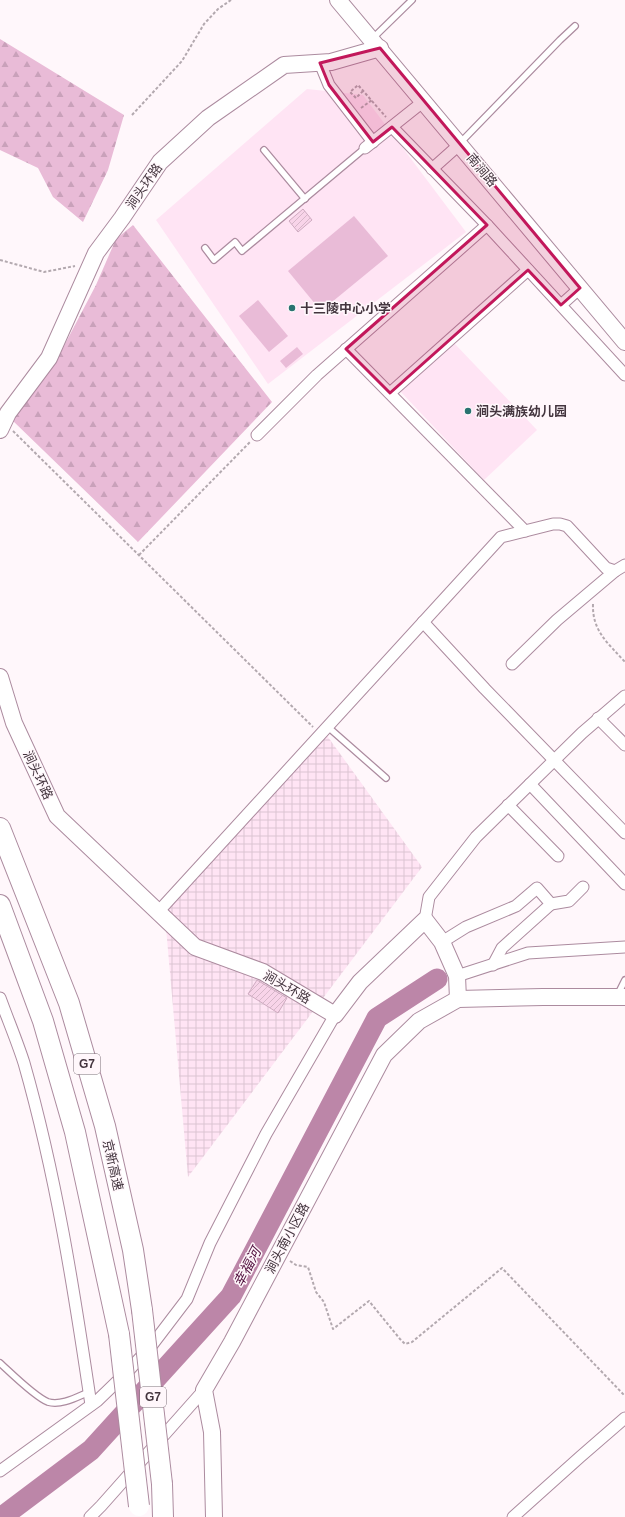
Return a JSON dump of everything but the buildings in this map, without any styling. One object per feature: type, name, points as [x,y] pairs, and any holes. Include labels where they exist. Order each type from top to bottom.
[{"type":"highway","name":"京新高速","points":[[0,828],[69,1002],[105,1126],[133,1250],[142,1310],[162,1484],[163,1517]]},
{"type":"highway","name":"G7","points":[[0,905],[43,1021],[75,1132],[119,1334],[139,1512]]},
{"type":"street","name":"南涧路","points":[[338,0],[625,342]]},
{"type":"street","name":"涧头环路","points":[[2,426],[8,413],[49,358],[96,253],[160,162],[208,118],[284,65],[331,62],[376,44]]},
{"type":"street","points":[[320,63],[329,85],[369,145],[424,101]]},
{"type":"street","points":[[393,126],[432,169],[487,225],[625,375]]},
{"type":"street","points":[[432,169],[460,144]]},
{"type":"street","points":[[257,435],[317,375],[487,225]]},
{"type":"street","points":[[390,393],[528,270]]},
{"type":"street","points":[[560,305],[580,288]]},
{"type":"street","points":[[346,349],[525,531]]},
{"type":"street","points":[[158,912],[501,537],[553,524],[567,526],[606,568],[615,571]]},
{"type":"street","points":[[512,664],[557,620],[615,571],[625,565]]},
{"type":"street","points":[[423,622],[485,689],[625,834]]},
{"type":"street","name":"涧头环路","points":[[0,677],[14,723],[57,816],[195,948],[263,972],[335,1015]]},
{"type":"street","points":[[0,1471],[91,1405],[128,1371],[152,1344],[187,1299],[210,1243],[266,1134],[335,1015],[360,982],[424,920],[429,897],[476,837],[598,718],[624,697]]},
{"type":"street","points":[[598,718],[625,745]]},
{"type":"street","points":[[530,784],[625,884]]},
{"type":"street","points":[[508,805],[558,856]]},
{"type":"street","points":[[493,965],[502,948],[551,904],[570,901],[583,886]]},
{"type":"street","points":[[442,942],[466,927],[516,906],[537,888],[551,904]]},
{"type":"street","points":[[424,920],[442,942],[457,976],[458,999],[621,994]]},
{"type":"street","points":[[457,976],[528,953],[625,947]]},
{"type":"street","points":[[0,998],[23,1062],[48,1154],[76,1303],[91,1405]]},
{"type":"street","name":"涧头南小区路","points":[[204,1390],[232,1342],[384,1056],[418,1021],[458,999]]},
{"type":"street","points":[[90,1517],[204,1390]]},
{"type":"street","points":[[204,1390],[212,1432],[214,1517]]},
{"type":"street","points":[[513,1517],[625,1418]]},
{"type":"lane","points":[[376,44],[412,0]]},
{"type":"lane","points":[[460,144],[575,26]]},
{"type":"lane","points":[[205,248],[214,260],[235,242],[242,251],[369,145]]},
{"type":"lane","points":[[264,150],[305,199]]},
{"type":"lane","points":[[328,726],[386,778]]},
{"type":"lane","points":[[621,994],[625,980]]},
{"type":"lane","points":[[0,1363],[39,1397],[49,1402],[65,1401],[89,1392]]},
{"type":"path","points":[[132,115],[182,61],[204,24],[231,0]]},
{"type":"path","points":[[363,91],[356,98],[350,92],[358,84],[393,126]]},
{"type":"path","points":[[0,260],[44,272],[74,266],[96,253]]},
{"type":"path","points":[[2,426],[139,555],[321,735]]},
{"type":"path","points":[[139,555],[257,435]]},
{"type":"path","points":[[593,589],[593,612],[599,633],[625,662]]},
{"type":"path","points":[[280,1252],[296,1265],[308,1267],[316,1292],[324,1302],[333,1329],[369,1301],[400,1339],[406,1344],[412,1342],[502,1268],[625,1396]]},
{"type":"highlighted area","points":[[380,48],[580,288],[561,305],[528,270],[390,393],[346,349],[487,225],[392,127],[373,142],[329,85],[320,63]]},
{"type":"shaded area","name":"十三陵中心小学","points":[[307,89],[363,95],[466,232],[268,384],[156,220]]},
{"type":"shaded area","name":"涧头满族幼儿园","points":[[454,343],[537,430],[484,480],[400,391]]},
{"type":"shaded area","points":[[320,726],[422,867],[188,1177],[164,905]]},
{"type":"green space","points":[[0,39],[124,115],[108,170],[83,222],[53,197],[38,168],[0,150]]},
{"type":"green space","points":[[354,216],[388,256],[321,311],[288,271]]},
{"type":"green space","points":[[133,225],[272,402],[138,542],[12,420],[55,363],[96,285],[116,239]]},
{"type":"green space","points":[[258,300],[288,336],[269,352],[239,316]]},
{"type":"green space","points":[[297,347],[303,354],[286,368],[280,361]]},
{"type":"waterway","name":"幸福河","points":[[2,1517],[91,1450],[231,1296],[377,1018],[437,979]]},
{"type":"place","name":"十三陵中心小学","points":[[292,308]]},
{"type":"place","name":"涧头满族幼儿园","points":[[468,411]]}]
